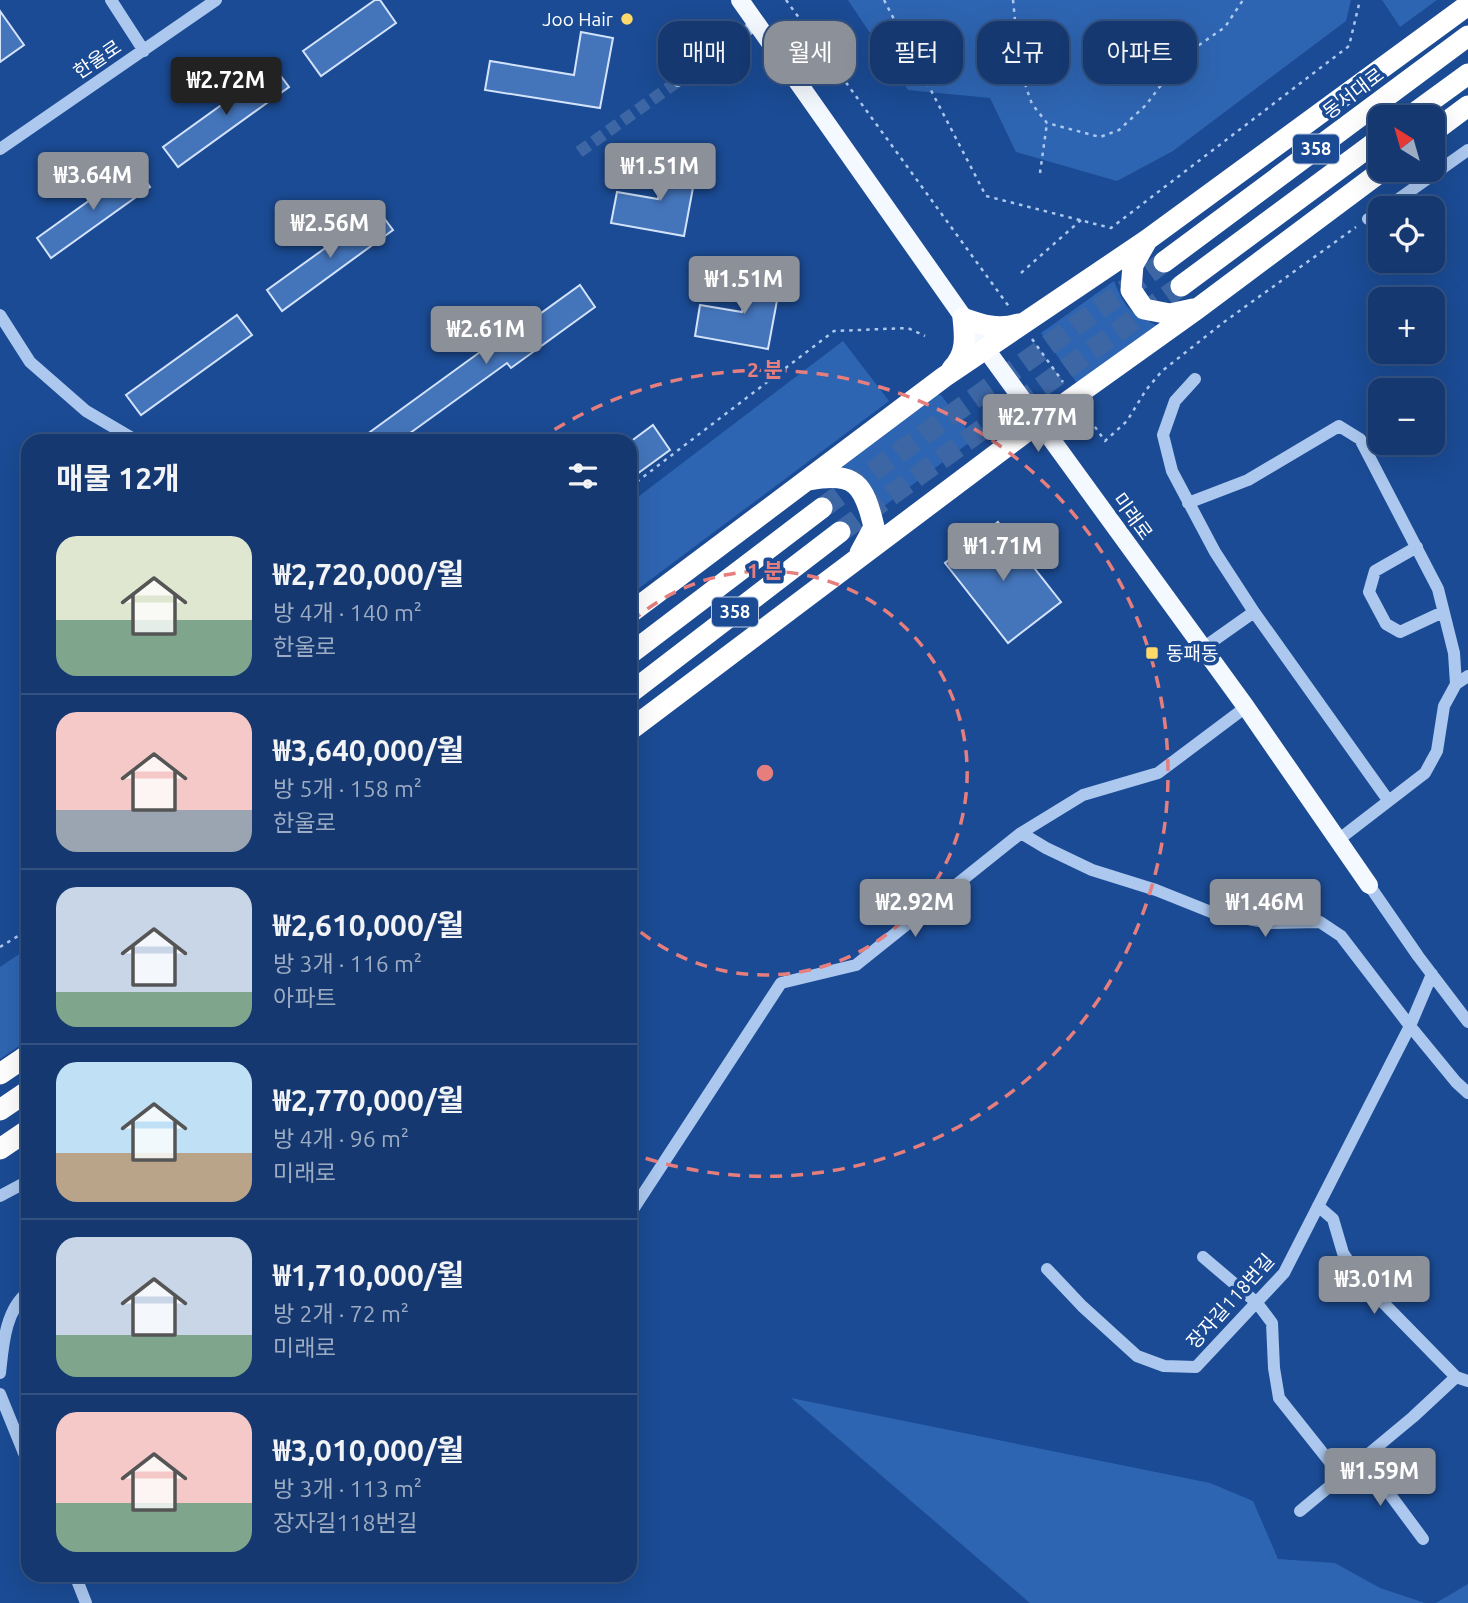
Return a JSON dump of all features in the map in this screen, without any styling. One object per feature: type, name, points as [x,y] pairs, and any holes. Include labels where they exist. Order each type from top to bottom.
[{"type":"highway","points":[[637,608],[802,481],[944,377],[1147,240],[1468,5]]},
{"type":"highway","name":"동서대로","points":[[1164,262],[1468,36]]},
{"type":"highway","points":[[1425,105],[1468,74]]},
{"type":"highway","points":[[1446,122],[1468,106]]},
{"type":"highway","name":"358","points":[[1181,286],[1368,148]]},
{"type":"highway","points":[[637,725],[1039,422],[1197,309],[1368,181]]},
{"type":"highway","points":[[1147,240],[1133,265],[1131,290],[1144,309],[1170,314],[1197,309]]},
{"type":"highway","points":[[944,377],[964,351],[963,318],[999,328],[1015,326],[1025,321]]},
{"type":"highway","points":[[802,481],[834,475],[855,483],[868,500],[874,527],[858,557]]},
{"type":"highway","name":"358","points":[[637,649],[822,508]]},
{"type":"highway","name":"358","points":[[637,687],[840,532]]},
{"type":"highway","points":[[0,1074],[21,1060]]},
{"type":"highway","points":[[0,1110],[21,1096]]},
{"type":"highway","points":[[0,1149],[21,1135]]},
{"type":"highway","points":[[0,1157],[21,1144]]},
{"type":"main road","name":"미래로","points":[[740,0],[963,318],[1246,707],[1369,885]]},
{"type":"street","points":[[111,0],[144,51]]},
{"type":"street","name":"한울로","points":[[0,149],[216,0]]},
{"type":"street","points":[[750,27],[756,23]]},
{"type":"street","points":[[1404,196],[1468,150]]},
{"type":"street","points":[[0,315],[30,362],[86,411],[125,434]]},
{"type":"street","points":[[1195,379],[1175,401],[1163,435],[1172,471],[1215,552],[1254,612],[1388,800]]},
{"type":"street","points":[[1188,503],[1248,480],[1339,426],[1360,439],[1438,589],[1454,653],[1456,684]]},
{"type":"street","points":[[1417,547],[1375,571],[1369,592],[1386,624],[1400,632],[1443,612]]},
{"type":"street","points":[[1203,648],[1254,612]]},
{"type":"street","points":[[1338,840],[1424,773],[1437,751],[1444,706],[1456,684],[1468,676]]},
{"type":"street","points":[[637,1203],[781,983],[856,964],[1021,833],[1083,796],[1158,773],[1246,707]]},
{"type":"street","points":[[1021,833],[1092,870],[1156,890],[1211,912],[1270,923],[1320,922],[1341,936],[1410,1026],[1468,1093]]},
{"type":"street","name":"미래로","points":[[1369,885],[1468,1022]]},
{"type":"street","name":"장자길118번길","points":[[1047,1269],[1082,1306],[1137,1356],[1164,1366],[1196,1367],[1284,1273],[1410,1026],[1432,974]]},
{"type":"street","points":[[0,1196],[21,1185]]},
{"type":"street","points":[[1300,1511],[1462,1379],[1360,1280],[1343,1253],[1333,1219],[1318,1206]]},
{"type":"street","points":[[1203,1257],[1257,1303],[1272,1323],[1274,1368],[1279,1398],[1341,1476]]},
{"type":"street","points":[[0,1373],[6,1330],[21,1297]]},
{"type":"street","points":[[0,1394],[21,1446]]},
{"type":"street","points":[[1363,1458],[1423,1538]]},
{"type":"street","points":[[78,1582],[86,1603]]},
{"type":"path","points":[[786,0],[1025,321],[1065,385]]},
{"type":"path","points":[[884,0],[986,196],[1111,228],[1349,46],[1360,0]]},
{"type":"path","points":[[1013,0],[1020,70],[1032,104],[1047,123],[1100,137],[1119,130],[1146,105],[1182,57],[1225,27],[1244,0]]},
{"type":"path","points":[[1040,173],[1047,123]]},
{"type":"path","points":[[1021,273],[1081,220]]},
{"type":"path","points":[[1081,407],[1105,441],[1127,421],[1146,390],[1162,371],[1224,322],[1365,221]]},
{"type":"path","points":[[637,481],[834,331],[908,328],[925,336]]},
{"type":"path","points":[[0,947],[21,934]]},
{"type":"shaded area","points":[[848,0],[1351,0],[1346,21],[1173,151],[1117,181],[1016,152],[990,98],[908,90],[904,84],[963,84],[963,21],[870,21],[870,33]]},
{"type":"shaded area","points":[[1382,0],[1437,0],[1400,27]]},
{"type":"shaded area","points":[[1114,281],[1122,299],[1131,310],[1161,327],[1079,386],[1041,333]]},
{"type":"shaded area","points":[[843,341],[889,401],[637,590],[637,498]]},
{"type":"shaded area","points":[[934,394],[941,395],[974,439],[884,506],[860,474],[839,465]]},
{"type":"shaded area","points":[[21,953],[21,1045],[0,1059],[0,967]]},
{"type":"shaded area","points":[[791,1398],[1210,1483],[1253,1501],[1278,1559],[1335,1563],[1380,1588],[1425,1603],[1030,1603]]},
{"type":"shaded area","points":[[1468,1584],[1468,1603],[1436,1603]]},
{"type":"building","points":[[375,0],[380,0],[396,23],[321,76],[303,51]]},
{"type":"building","points":[[0,11],[24,45],[0,62]]},
{"type":"building","points":[[581,32],[613,38],[600,108],[485,90],[490,61],[574,75]]},
{"type":"building","points":[[274,67],[289,87],[178,167],[163,147]]},
{"type":"building","points":[[666,160],[697,166],[684,236],[611,223],[617,192],[658,199]]},
{"type":"building","points":[[136,167],[150,187],[51,258],[37,238]]},
{"type":"building","points":[[378,210],[393,230],[282,311],[267,290]]},
{"type":"building","points":[[749,273],[781,279],[768,349],[695,336],[700,305],[742,312]]},
{"type":"building","points":[[580,285],[595,307],[511,368],[507,363],[409,434],[371,434],[370,432],[480,352],[483,355]]},
{"type":"building","points":[[237,315],[252,335],[141,415],[126,395]]},
{"type":"building","points":[[653,425],[670,450],[637,474],[637,437]]},
{"type":"building","points":[[998,522],[1061,602],[1008,643],[945,563]]},
{"type":"tunnel","points":[[579,152],[674,84]]},
{"type":"tunnel","points":[[822,508],[1164,262]]},
{"type":"tunnel","points":[[840,532],[1181,286]]},
{"type":"place","name":"Joo Hair","points":[[627,19]]},
{"type":"place","name":"동패동","points":[[1152,653]]}]
